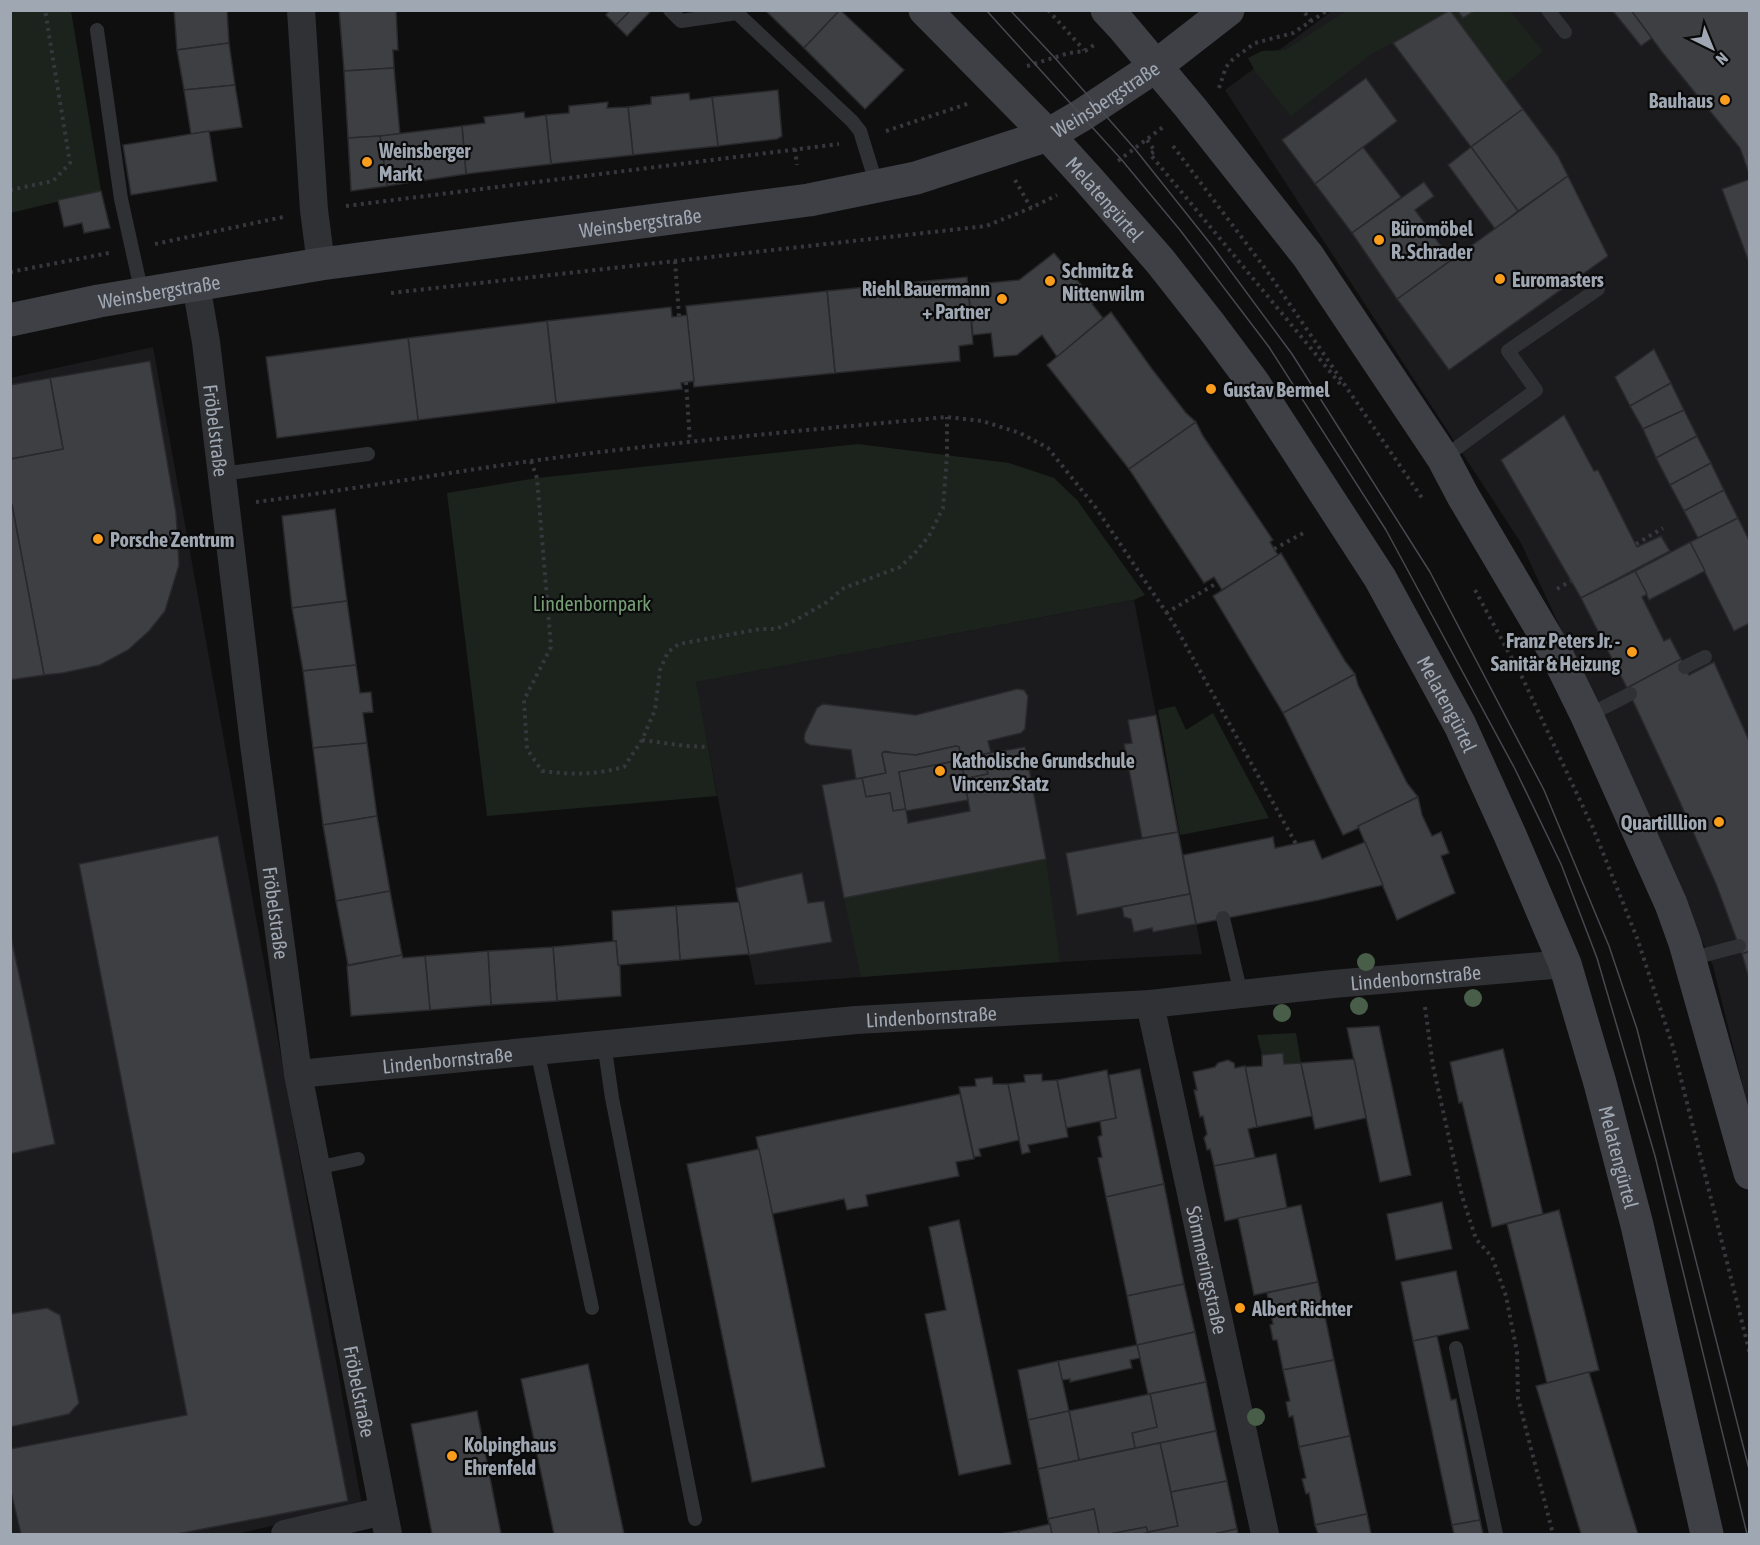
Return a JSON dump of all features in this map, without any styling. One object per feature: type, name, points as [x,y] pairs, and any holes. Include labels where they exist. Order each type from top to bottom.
[{"type":"main road","name":"Melatengürtel","points":[[925,10],[1088,179],[1160,261],[1212,327],[1253,382],[1380,578],[1460,725],[1565,964],[1600,1083],[1637,1225],[1707,1534]]},
{"type":"main road","name":"Weinsbergstraße","points":[[10,320],[142,294],[321,264],[809,200],[916,178],[1048,135],[1156,66],[1228,10]]},
{"type":"main road","points":[[1115,18],[1190,107],[1308,256],[1443,458],[1558,657],[1587,716],[1671,904],[1690,958],[1749,1173]]},
{"type":"street","points":[[301,10],[314,210],[321,264]]},
{"type":"street","name":"Fröbelstraße","points":[[196,285],[206,342],[254,744],[298,1074],[385,1523]]},
{"type":"street","name":"Lindenbornstraße","points":[[298,1074],[855,1020],[1150,1004],[1333,984],[1565,964]]},
{"type":"street","name":"Sömmeringstraße","points":[[1150,1004],[1265,1534]]},
{"type":"street","points":[[285,1534],[385,1523]]},
{"type":"lane","points":[[670,10],[681,21],[737,13],[852,121],[860,131],[877,186]]},
{"type":"lane","points":[[1548,10],[1565,32]]},
{"type":"lane","points":[[97,30],[121,199],[142,294]]},
{"type":"lane","points":[[1443,458],[1536,390],[1508,351],[1598,289]]},
{"type":"lane","points":[[222,474],[368,454]]},
{"type":"lane","points":[[1685,667],[1705,657]]},
{"type":"lane","points":[[1587,716],[1630,694]]},
{"type":"lane","points":[[1223,918],[1240,994]]},
{"type":"lane","points":[[1690,958],[1739,946]]},
{"type":"lane","points":[[604,1043],[612,1098],[695,1520]]},
{"type":"lane","points":[[537,1050],[592,1308]]},
{"type":"lane","points":[[316,1168],[358,1159]]},
{"type":"lane","points":[[1456,1348],[1496,1534]]},
{"type":"path","points":[[10,190],[53,181],[70,163],[45,10]]},
{"type":"path","points":[[1048,10],[1085,51]]},
{"type":"path","points":[[382,294],[986,226],[1031,208],[1121,159],[1190,107],[1217,93],[1226,67],[1255,43],[1293,33],[1328,10]]},
{"type":"path","points":[[1305,13],[1311,21]]},
{"type":"path","points":[[10,272],[314,210],[853,142],[1034,84],[1020,69],[1069,53],[1085,51],[1115,18]]},
{"type":"path","points":[[1167,139],[1267,272],[1424,501]]},
{"type":"path","points":[[1147,140],[1155,151],[1150,154],[1358,405]]},
{"type":"path","points":[[795,149],[797,165]]},
{"type":"path","points":[[675,261],[679,316]]},
{"type":"path","points":[[686,382],[690,442]]},
{"type":"path","points":[[531,461],[537,478],[551,647],[524,700],[527,749],[542,771],[573,775],[602,772],[624,767],[642,740],[655,710],[660,670],[668,652],[679,644],[760,629],[776,629],[817,608],[844,588],[900,567],[914,554],[929,536],[943,508],[947,463],[947,417]]},
{"type":"path","points":[[226,505],[310,495],[531,461],[690,442],[947,417],[982,421],[1020,432],[1048,448],[1096,508],[1166,614],[1296,844]]},
{"type":"path","points":[[1636,544],[1663,528]]},
{"type":"path","points":[[1166,614],[1217,584]]},
{"type":"path","points":[[1472,584],[1523,679],[1593,828],[1637,938],[1673,1047],[1749,1354]]},
{"type":"path","points":[[642,740],[709,747]]},
{"type":"path","points":[[1421,978],[1433,1066],[1462,1196],[1476,1239],[1492,1257],[1506,1296],[1516,1353],[1518,1398],[1553,1534]]},
{"type":"shaded area","points":[[1332,11],[1749,11],[1749,1111],[1713,966],[1658,839],[1521,543],[1225,90]]},
{"type":"shaded area","points":[[153,347],[362,1505],[237,1534],[11,1534],[10,378]]},
{"type":"shaded area","name":"Katholische Grundschule Vincenz Statz","points":[[1134,600],[1202,954],[1060,962],[755,985],[695,682]]},
{"type":"green space","points":[[1348,10],[1449,11],[1370,55],[1291,116],[1255,71],[1248,58],[1262,51],[1285,50]]},
{"type":"green space","points":[[10,11],[71,11],[101,191],[11,213]]},
{"type":"green space","points":[[1450,11],[1510,11],[1543,51],[1505,84]]},
{"type":"green space","name":"Lindenbornpark","points":[[858,444],[1009,463],[1054,478],[1077,500],[1145,595],[1134,600],[696,682],[717,796],[487,816],[447,493],[537,478]]},
{"type":"green space","points":[[1175,706],[1186,730],[1213,713],[1269,818],[1180,835],[1158,710]]},
{"type":"green space","points":[[1046,859],[1060,962],[861,977],[844,898]]},
{"type":"green space","points":[[1296,1033],[1301,1063],[1284,1064],[1283,1053],[1262,1055],[1257,1035]]},
{"type":"building","points":[[174,10],[227,10],[229,43],[177,50]]},
{"type":"building","points":[[339,10],[396,10],[398,50],[393,50],[394,68],[344,71]]},
{"type":"building","points":[[610,10],[631,10],[616,25],[606,15]]},
{"type":"building","points":[[631,10],[651,11],[627,36],[616,25]]},
{"type":"building","points":[[765,10],[840,10],[804,48]]},
{"type":"building","points":[[840,10],[904,70],[865,109],[804,48]]},
{"type":"building","points":[[1450,10],[1523,109],[1471,147],[1393,43]]},
{"type":"building","points":[[1457,10],[1472,10],[1473,12],[1463,18]]},
{"type":"building","points":[[1612,10],[1631,10],[1652,38],[1641,46]]},
{"type":"building","name":"Bauhaus","points":[[1631,10],[1750,10],[1750,176],[1740,148]]},
{"type":"building","points":[[229,43],[235,85],[184,90],[177,50]]},
{"type":"building","points":[[394,68],[400,135],[348,138],[344,71]]},
{"type":"building","points":[[1366,78],[1397,121],[1315,184],[1282,140]]},
{"type":"building","points":[[235,85],[242,127],[191,134],[184,90]]},
{"type":"building","points":[[778,90],[782,136],[777,139],[718,146],[712,97]]},
{"type":"building","points":[[689,93],[690,100],[712,97],[718,146],[633,155],[628,107],[651,104],[651,97]]},
{"type":"building","points":[[608,102],[607,108],[628,107],[633,155],[551,164],[546,115],[569,113],[569,106]]},
{"type":"building","points":[[1523,109],[1558,156],[1568,176],[1518,211],[1471,147]]},
{"type":"building","points":[[524,112],[525,118],[546,115],[551,164],[466,174],[462,126],[485,123],[484,117]]},
{"type":"building","points":[[462,126],[466,174],[387,186],[380,136]]},
{"type":"building","points":[[209,131],[217,181],[131,195],[123,145]]},
{"type":"building","name":"Weinsberger Markt","points":[[380,136],[387,186],[351,191],[348,138]]},
{"type":"building","points":[[1363,147],[1401,197],[1352,233],[1315,184]]},
{"type":"building","points":[[1471,147],[1518,211],[1495,229],[1448,165]]},
{"type":"building","name":"Euromasters","points":[[1568,176],[1608,256],[1449,370],[1397,299]]},
{"type":"building","points":[[1750,179],[1750,265],[1722,189]]},
{"type":"building","points":[[1424,182],[1434,196],[1415,210],[1451,260],[1397,299],[1352,233]]},
{"type":"building","points":[[101,191],[110,228],[84,233],[82,223],[64,227],[58,200]]},
{"type":"building","points":[[1054,253],[1095,301],[1092,304],[1103,318],[1057,357],[1042,335],[1017,355],[994,357],[991,333],[973,335],[968,285],[1019,280]]},
{"type":"building","points":[[967,277],[973,344],[959,346],[960,361],[835,373],[827,291]]},
{"type":"building","points":[[827,291],[835,373],[694,387],[686,306]]},
{"type":"building","points":[[671,307],[672,317],[687,315],[694,381],[681,383],[682,389],[556,403],[547,321]]},
{"type":"building","points":[[1111,312],[1186,413],[1196,422],[1129,469],[1047,365]]},
{"type":"building","points":[[547,321],[556,403],[418,420],[408,338]]},
{"type":"building","points":[[408,338],[418,420],[277,438],[266,357]]},
{"type":"building","points":[[1654,349],[1671,383],[1630,406],[1615,377]]},
{"type":"building","name":"Porsche Zentrum","points":[[150,361],[176,513],[179,565],[165,611],[149,631],[128,650],[100,665],[44,675],[12,505],[10,505],[10,459],[63,449],[50,378]]},
{"type":"building","points":[[50,378],[63,449],[10,459],[10,385]]},
{"type":"building","points":[[1671,383],[1684,410],[1643,429],[1630,406]]},
{"type":"building","points":[[1684,410],[1697,436],[1656,458],[1643,429]]},
{"type":"building","points":[[1564,415],[1594,471],[1598,470],[1637,547],[1661,536],[1670,551],[1581,598],[1501,460]]},
{"type":"building","points":[[1196,422],[1273,540],[1270,542],[1278,555],[1222,590],[1214,577],[1204,583],[1129,469]]},
{"type":"building","points":[[1697,436],[1711,463],[1670,485],[1656,458]]},
{"type":"building","points":[[1711,463],[1724,490],[1684,511],[1670,485]]},
{"type":"building","points":[[1724,490],[1738,518],[1698,538],[1684,511]]},
{"type":"building","points":[[10,505],[12,505],[44,675],[10,680]]},
{"type":"building","points":[[335,509],[347,601],[292,608],[282,516]]},
{"type":"building","points":[[1738,518],[1750,542],[1750,623],[1734,631],[1690,542]]},
{"type":"building","points":[[1690,542],[1705,571],[1649,600],[1635,571]]},
{"type":"building","points":[[1281,553],[1355,674],[1283,713],[1213,596]]},
{"type":"building","points":[[1635,571],[1647,594],[1642,597],[1664,641],[1670,638],[1681,659],[1627,688],[1581,598]]},
{"type":"building","points":[[347,601],[356,665],[303,671],[292,608]]},
{"type":"building","name":"Quartilllion","points":[[1681,659],[1689,675],[1714,662],[1750,743],[1750,951],[1742,954],[1716,884],[1627,688]]},
{"type":"building","points":[[356,665],[360,693],[371,692],[373,712],[363,713],[367,743],[313,748],[303,671]]},
{"type":"building","points":[[1355,674],[1358,685],[1407,783],[1418,797],[1343,835],[1283,713]]},
{"type":"building","points":[[1017,689],[1024,690],[1028,696],[1025,729],[1021,733],[988,741],[991,753],[961,759],[959,747],[956,746],[916,755],[885,751],[882,754],[886,773],[856,779],[851,750],[810,745],[804,739],[817,708],[823,704],[916,715]]},
{"type":"building","points":[[1156,715],[1178,832],[1142,838],[1124,744],[1132,743],[1128,720]]},
{"type":"building","points":[[367,743],[377,816],[323,825],[313,748]]},
{"type":"building","points":[[959,747],[961,759],[984,754],[988,774],[964,779],[961,760],[899,772],[906,809],[893,811],[890,793],[866,797],[862,778],[886,773],[883,752],[916,755]]},
{"type":"building","name":"Katholische Grundschule Vincenz Statz","points":[[1025,747],[1046,859],[844,898],[822,785],[862,778],[866,797],[890,793],[893,811],[906,809],[908,823],[970,811],[964,779],[988,774],[984,754]]},
{"type":"building","points":[[961,760],[968,800],[906,811],[899,772]]},
{"type":"building","points":[[1418,797],[1422,815],[1432,836],[1441,832],[1449,853],[1441,856],[1455,893],[1397,920],[1358,826]]},
{"type":"building","points":[[377,816],[390,891],[336,901],[323,825]]},
{"type":"building","points":[[1178,832],[1190,894],[1077,915],[1066,853]]},
{"type":"building","points":[[218,836],[348,1501],[177,1534],[21,1534],[10,1488],[10,1449],[187,1415],[79,864]]},
{"type":"building","points":[[1273,837],[1275,848],[1314,840],[1322,859],[1365,842],[1383,885],[1196,924],[1183,855]]},
{"type":"building","points":[[802,873],[808,903],[824,901],[832,942],[749,955],[736,888]]},
{"type":"building","points":[[390,891],[402,955],[348,965],[336,901]]},
{"type":"building","points":[[1190,894],[1196,924],[1153,932],[1152,928],[1134,932],[1131,919],[1124,917],[1122,907]]},
{"type":"building","points":[[739,902],[749,954],[680,960],[676,906]]},
{"type":"building","points":[[676,906],[680,960],[618,965],[616,941],[613,941],[612,911]]},
{"type":"building","points":[[10,932],[55,1144],[10,1154]]},
{"type":"building","points":[[616,941],[621,996],[557,1001],[553,947]]},
{"type":"building","points":[[553,947],[557,1001],[491,1005],[488,951]]},
{"type":"building","points":[[488,951],[491,1005],[430,1010],[425,956]]},
{"type":"building","points":[[1750,951],[1750,982],[1742,954]]},
{"type":"building","points":[[402,955],[403,958],[425,956],[430,1010],[351,1016],[347,966]]},
{"type":"building","points":[[1379,1026],[1411,1175],[1380,1182],[1347,1028]]},
{"type":"building","points":[[1503,1049],[1543,1214],[1492,1227],[1450,1062]]},
{"type":"building","points":[[1283,1053],[1284,1064],[1301,1063],[1312,1116],[1257,1127],[1245,1067],[1262,1066],[1262,1055]]},
{"type":"building","points":[[1354,1059],[1366,1118],[1315,1129],[1301,1063]]},
{"type":"building","points":[[1228,1060],[1234,1063],[1235,1068],[1245,1066],[1257,1127],[1248,1129],[1255,1158],[1214,1166],[1210,1149],[1207,1150],[1204,1138],[1207,1134],[1203,1116],[1200,1117],[1193,1072],[1215,1067],[1218,1063]]},
{"type":"building","points":[[1140,1069],[1164,1184],[1106,1197],[1098,1158],[1102,1157],[1098,1137],[1102,1135],[1100,1121],[1116,1118],[1109,1075]]},
{"type":"building","points":[[1107,1070],[1116,1118],[1066,1128],[1057,1080]]},
{"type":"building","points":[[1042,1074],[1042,1081],[1057,1080],[1068,1137],[1028,1145],[1030,1152],[1022,1154],[1008,1084],[1025,1082],[1024,1075]]},
{"type":"building","points":[[992,1077],[993,1084],[1008,1084],[1019,1140],[979,1149],[981,1156],[974,1157],[959,1087],[976,1086],[975,1079]]},
{"type":"building","points":[[960,1094],[974,1159],[956,1162],[959,1176],[866,1195],[868,1206],[847,1210],[844,1199],[772,1214],[756,1137]]},
{"type":"building","points":[[759,1149],[825,1467],[752,1482],[687,1164]]},
{"type":"building","points":[[1276,1154],[1287,1208],[1225,1221],[1214,1166]]},
{"type":"building","points":[[1164,1184],[1184,1284],[1127,1296],[1106,1197]]},
{"type":"building","points":[[1442,1202],[1452,1249],[1396,1260],[1387,1214]]},
{"type":"building","points":[[1301,1205],[1318,1282],[1254,1295],[1238,1218]]},
{"type":"building","points":[[1559,1210],[1599,1370],[1547,1383],[1507,1224]]},
{"type":"building","points":[[959,1220],[1011,1464],[959,1475],[925,1314],[946,1310],[929,1227]]},
{"type":"building","points":[[1456,1271],[1469,1329],[1413,1341],[1401,1282]]},
{"type":"building","points":[[1318,1282],[1334,1360],[1283,1370],[1277,1340],[1273,1340],[1270,1325],[1273,1324],[1267,1293]]},
{"type":"building","points":[[1184,1284],[1195,1332],[1137,1345],[1127,1296]]},
{"type":"building","points":[[47,1308],[60,1315],[79,1403],[69,1414],[10,1427],[10,1314]]},
{"type":"building","points":[[1195,1332],[1206,1382],[1148,1394],[1137,1345]]},
{"type":"building","points":[[1437,1336],[1451,1400],[1456,1399],[1480,1520],[1452,1525],[1413,1341]]},
{"type":"building","points":[[1137,1345],[1140,1358],[1130,1360],[1132,1368],[1070,1382],[1070,1379],[1062,1380],[1058,1361]]},
{"type":"building","points":[[1334,1360],[1350,1436],[1299,1447],[1293,1416],[1289,1417],[1286,1402],[1290,1401],[1283,1370]]},
{"type":"building","points":[[1058,1361],[1069,1411],[1028,1420],[1018,1370]]},
{"type":"building","points":[[588,1364],[624,1534],[554,1534],[521,1379]]},
{"type":"building","points":[[1589,1372],[1638,1534],[1581,1534],[1536,1386]]},
{"type":"building","points":[[1206,1382],[1216,1431],[1135,1448],[1132,1433],[1157,1427],[1150,1394]]},
{"type":"building","points":[[1150,1394],[1157,1427],[1132,1433],[1135,1448],[1079,1460],[1069,1411]]},
{"type":"building","name":"Kolpinghaus Ehrenfeld","points":[[477,1411],[501,1534],[432,1534],[411,1424]]},
{"type":"building","points":[[1069,1411],[1079,1460],[1038,1469],[1028,1420]]},
{"type":"building","points":[[1216,1431],[1227,1481],[1171,1492],[1160,1443]]},
{"type":"building","points":[[1350,1436],[1367,1514],[1315,1525],[1309,1493],[1306,1494],[1302,1479],[1306,1478],[1299,1447]]},
{"type":"building","points":[[1160,1443],[1178,1526],[1148,1532],[1146,1527],[1099,1534],[1094,1509],[1048,1519],[1038,1469]]},
{"type":"building","points":[[1227,1481],[1237,1529],[1214,1534],[1145,1533],[1178,1526],[1171,1492]]},
{"type":"building","points":[[1094,1509],[1099,1534],[1052,1534],[1048,1519]]},
{"type":"building","points":[[1367,1514],[1371,1534],[1318,1534],[1315,1525]]},
{"type":"building","points":[[1480,1520],[1483,1534],[1454,1534],[1452,1525]]},
{"type":"building","points":[[1050,1524],[1052,1534],[1019,1534],[1018,1531]]},
{"type":"building","points":[[1146,1527],[1148,1532],[1146,1534],[1110,1534]]},
{"type":"building","points":[[1237,1529],[1238,1534],[1214,1534]]},
{"type":"building","points":[[1018,1531],[1019,1534],[1000,1534]]},
{"type":"tram line","points":[[986,10],[1121,159],[1180,230],[1269,347],[1386,530],[1515,769],[1561,864],[1597,958],[1655,1156],[1747,1534]]},
{"type":"tram line","points":[[1010,10],[1135,149],[1213,247],[1292,354],[1430,572],[1544,790],[1609,946],[1637,1029],[1750,1473]]},
{"type":"place","name":"Bauhaus","points":[[1725,100]]},
{"type":"place","name":"Weinsberger Markt","points":[[367,162]]},
{"type":"place","name":"Büromöbel R. Schrader","points":[[1379,240]]},
{"type":"place","name":"Euromasters","points":[[1500,279]]},
{"type":"place","name":"Schmitz & Nittenwilm","points":[[1050,281]]},
{"type":"place","name":"Riehl Bauermann + Partner","points":[[1002,299]]},
{"type":"place","name":"Gustav Bermel","points":[[1211,389]]},
{"type":"place","name":"Porsche Zentrum","points":[[98,539]]},
{"type":"place","name":"Franz Peters Jr. - Sanitär & Heizung","points":[[1632,652]]},
{"type":"place","name":"Katholische Grundschule Vincenz Statz","points":[[940,771]]},
{"type":"place","name":"Quartilllion","points":[[1719,822]]},
{"type":"place","name":"Albert Richter","points":[[1240,1308]]},
{"type":"place","name":"Kolpinghaus Ehrenfeld","points":[[452,1456]]}]
